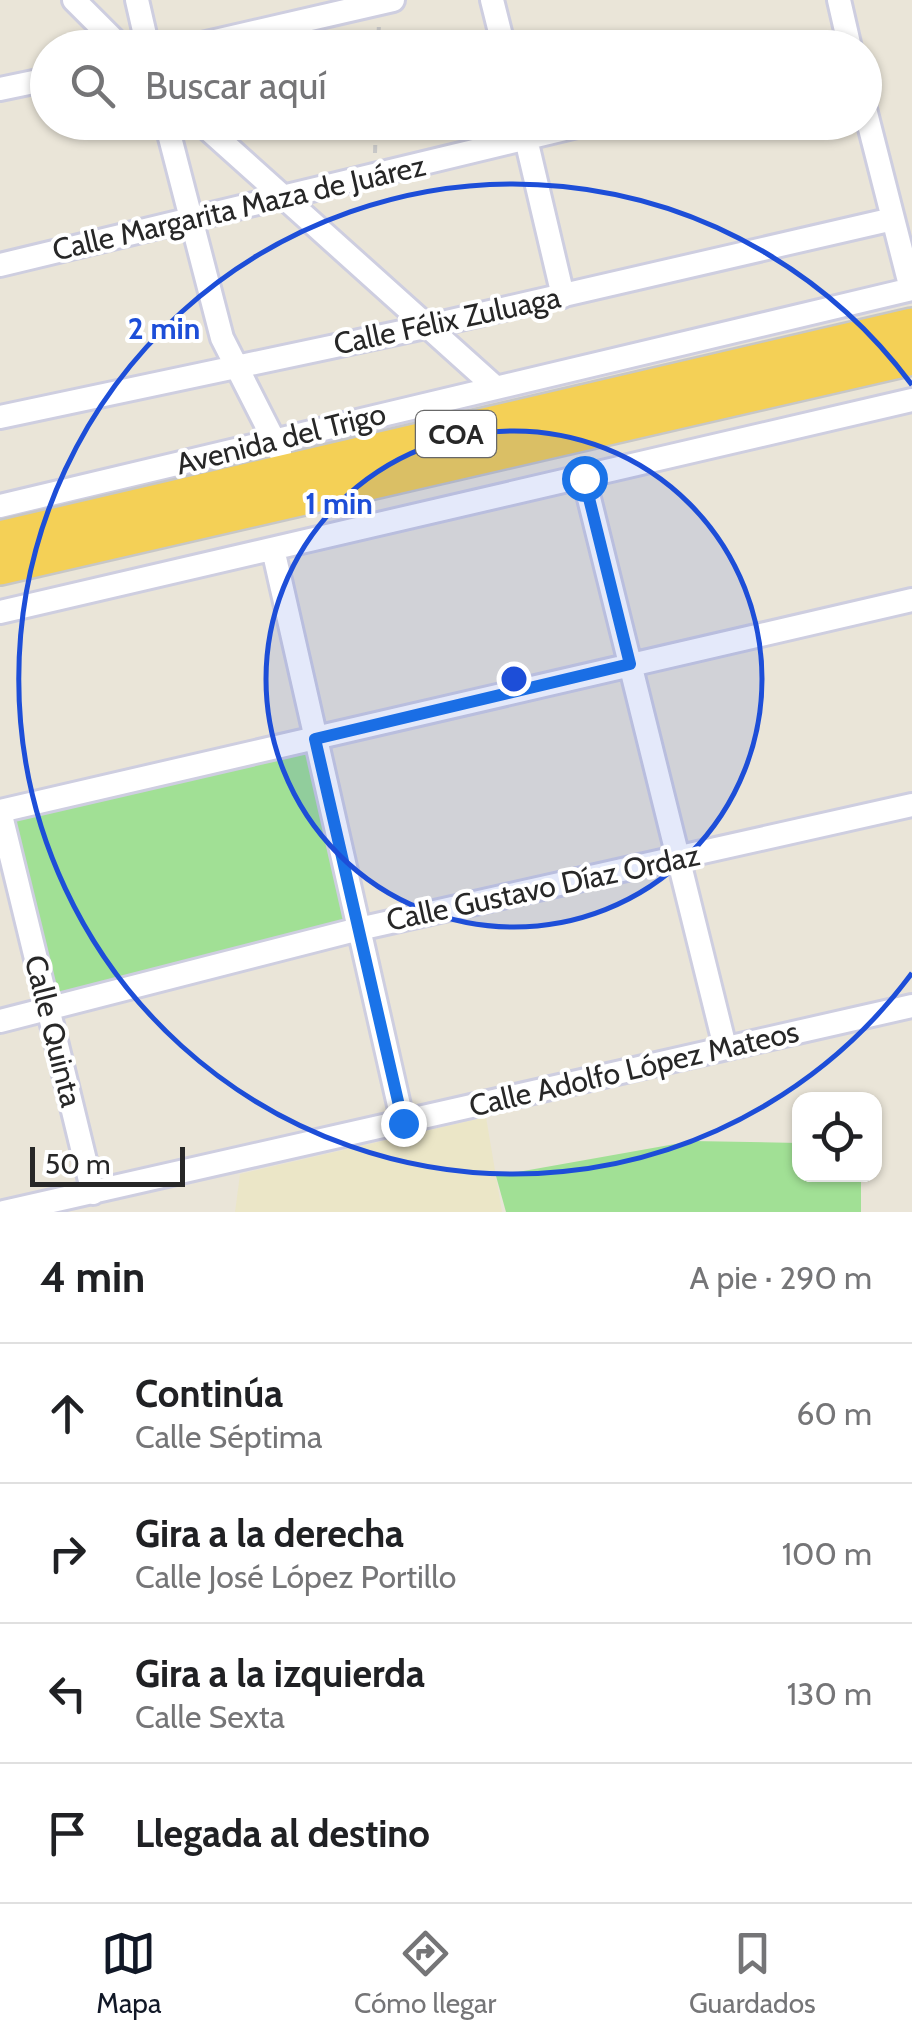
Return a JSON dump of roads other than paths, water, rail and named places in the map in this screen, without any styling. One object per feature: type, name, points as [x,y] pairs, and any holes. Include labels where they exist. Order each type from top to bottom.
[{"type":"highway","name":"COA","points":[[0,540],[912,326]]},
{"type":"highway","name":"COA","points":[[0,567],[912,357]]},
{"type":"street","points":[[74,0],[104,30]]},
{"type":"street","points":[[138,0],[144,30]]},
{"type":"street","points":[[263,30],[393,0]]},
{"type":"street","points":[[492,0],[500,30]]},
{"type":"street","points":[[840,0],[846,30]]},
{"type":"street","points":[[0,90],[30,83]]},
{"type":"street","points":[[171,140],[218,324],[291,473]]},
{"type":"street","points":[[221,140],[496,387]]},
{"type":"street","name":"Calle Margarita Maza de Juárez","points":[[0,265],[374,175],[493,140]]},
{"type":"street","points":[[526,140],[563,296]]},
{"type":"street","points":[[873,140],[911,289]]},
{"type":"street","name":"Calle Félix Zuluaga","points":[[0,417],[425,327],[893,219]]},
{"type":"street","name":"Avenida del Trigo","points":[[0,506],[911,289]]},
{"type":"street","points":[[0,612],[912,400]]},
{"type":"street","points":[[584,478],[725,1047]]},
{"type":"street","points":[[273,550],[403,1123]]},
{"type":"street","points":[[0,811],[912,600]]},
{"type":"street","name":"Calle Gustavo Díaz Ordaz","points":[[0,1021],[359,929],[912,804]]},
{"type":"street","name":"Calle Quinta","points":[[0,811],[92,1193]]},
{"type":"street","name":"Calle Adolfo López Mateos","points":[[4,1212],[912,1006]]}]
